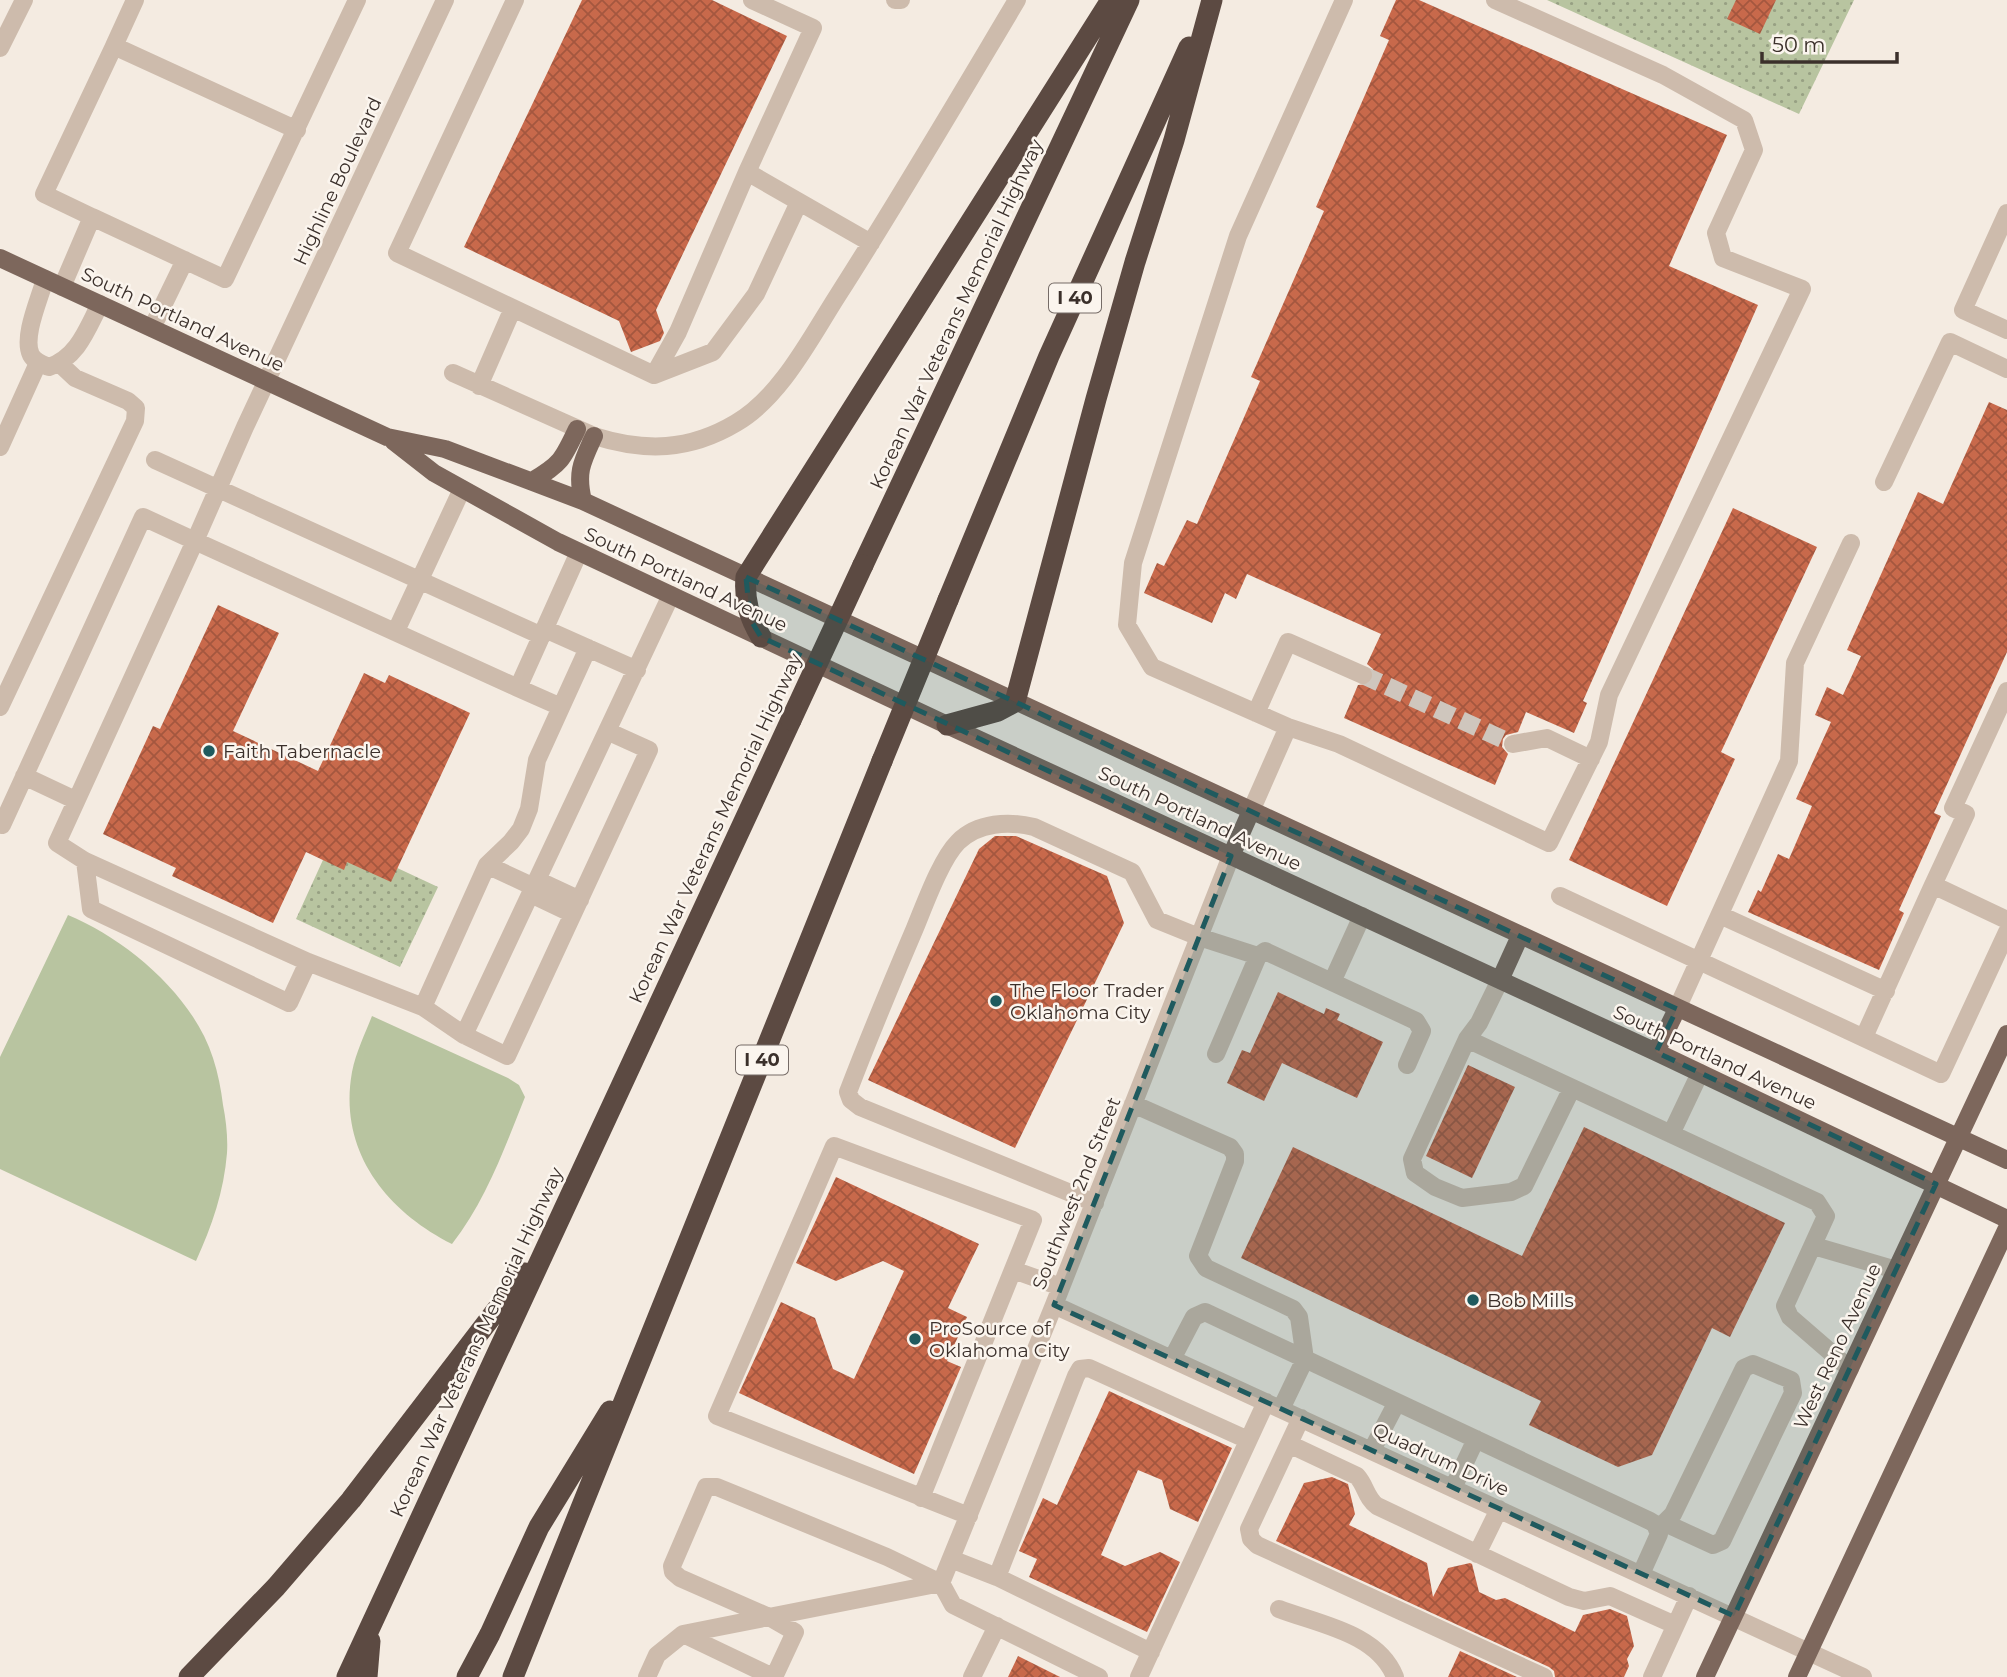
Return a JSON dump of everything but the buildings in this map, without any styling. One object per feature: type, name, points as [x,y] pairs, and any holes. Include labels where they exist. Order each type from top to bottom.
[{"type":"highway","points":[[761,637],[750,619],[744,594],[746,577],[1111,0]]},
{"type":"highway","name":"Korean War Veterans Memorial Highway","points":[[347,1677],[863,565],[1129,0]]},
{"type":"highway","points":[[947,725],[998,711],[1015,702],[1096,399],[1135,262],[1174,140],[1211,0]]},
{"type":"highway","name":"I 40","points":[[513,1677],[882,761],[1049,356],[1211,0]]},
{"type":"highway","points":[[189,1677],[276,1587],[351,1500],[546,1247]]},
{"type":"highway","points":[[467,1677],[490,1634],[539,1527],[642,1358]]},
{"type":"highway","points":[[367,1677],[372,1621]]},
{"type":"main road","name":"South Portland Avenue","points":[[0,258],[387,437],[434,473],[579,552],[1656,1052],[2007,1219]]},
{"type":"main road","points":[[532,481],[556,467],[577,429]]},
{"type":"main road","points":[[583,501],[578,482],[579,468],[594,436]]},
{"type":"main road","name":"South Portland Avenue","points":[[387,437],[445,449],[583,501],[2007,1160]]},
{"type":"main road","points":[[1231,856],[1251,811]]},
{"type":"main road","points":[[1500,980],[1520,936]]},
{"type":"main road","points":[[1656,1052],[1677,1009]]},
{"type":"main road","name":"West Reno Avenue","points":[[1705,1677],[2007,1034]]},
{"type":"main road","points":[[1797,1677],[2007,1228]]},
{"type":"street","points":[[0,48],[24,0]]},
{"type":"street","points":[[135,0],[44,194],[90,225],[185,260],[225,279],[357,0]]},
{"type":"street","name":"Highline Boulevard","points":[[85,861],[57,843],[445,0]]},
{"type":"street","points":[[515,0],[397,253],[654,374],[713,352],[756,294],[799,202]]},
{"type":"street","points":[[654,374],[678,332],[813,28],[752,0]]},
{"type":"street","points":[[895,0],[901,0]]},
{"type":"street","points":[[453,373],[577,429],[617,443],[651,448],[684,444],[738,422],[778,387],[871,243],[1017,0]]},
{"type":"street","points":[[1344,0],[1238,236],[1133,563],[1127,625],[1152,667],[1289,727],[1339,744],[1549,843],[1599,742],[1609,695],[1802,289],[1723,258],[1716,233],[1754,150],[1744,120],[1663,75],[1495,0]]},
{"type":"street","points":[[114,46],[297,130]]},
{"type":"street","points":[[747,172],[871,243]]},
{"type":"street","points":[[2007,213],[1963,310],[2007,330]]},
{"type":"street","points":[[62,287],[90,225]]},
{"type":"street","points":[[152,328],[185,260]]},
{"type":"street","points":[[45,279],[29,332],[31,354],[38,363],[49,367],[77,349],[100,304]]},
{"type":"street","points":[[479,386],[513,308]]},
{"type":"street","points":[[1884,482],[1950,342],[2007,369]]},
{"type":"street","points":[[0,447],[38,363]]},
{"type":"street","points":[[0,707],[135,421],[136,408],[128,401],[75,377],[59,363]]},
{"type":"street","points":[[155,460],[419,580],[637,670]]},
{"type":"street","points":[[396,631],[462,489]]},
{"type":"street","points":[[2,825],[143,517],[561,707]]},
{"type":"street","points":[[1677,1009],[1789,761],[1795,663],[1851,543]]},
{"type":"street","points":[[518,688],[579,552]]},
{"type":"street","points":[[464,1035],[671,595]]},
{"type":"street","points":[[1256,713],[1288,642],[1363,675]]},
{"type":"street","points":[[423,1007],[487,865],[521,829],[529,809],[537,760],[588,648]]},
{"type":"street","points":[[1864,1037],[1966,814],[1953,808],[2007,691]]},
{"type":"street","points":[[1251,811],[1289,727]]},
{"type":"street","points":[[85,861],[308,962],[423,1007],[464,1035],[507,1056],[649,750],[607,731]]},
{"type":"street","points":[[1513,744],[1546,738],[1591,759]]},
{"type":"street","points":[[24,776],[75,800]]},
{"type":"street","points":[[1095,1203],[860,1107],[851,1100],[848,1092],[862,1055],[931,891],[950,853],[959,841],[980,829],[1001,823],[1019,823],[1034,827],[1132,872],[1157,920],[1258,956]]},
{"type":"street","name":"Southwest 2nd Street","points":[[941,1583],[1054,1306],[1231,856]]},
{"type":"street","points":[[85,861],[91,909],[289,1003],[308,962]]},
{"type":"street","points":[[487,865],[577,907]]},
{"type":"street","points":[[1933,885],[2007,920]]},
{"type":"street","points":[[1560,896],[1941,1074],[2007,932]]},
{"type":"street","points":[[1720,915],[1886,991]]},
{"type":"street","points":[[1332,982],[1362,916]]},
{"type":"street","points":[[1216,1054],[1258,956],[1265,951],[1416,1021],[1422,1031],[1407,1065]]},
{"type":"street","points":[[1500,980],[1479,1023],[1467,1039],[1412,1159],[1415,1173],[1435,1187],[1461,1198],[1511,1192],[1524,1186],[1572,1088]]},
{"type":"street","points":[[1467,1039],[1817,1202],[1826,1216],[1785,1306],[1790,1317],[1850,1369]]},
{"type":"street","points":[[1671,1134],[1700,1073]]},
{"type":"street","points":[[1133,1104],[1230,1147],[1235,1161],[1198,1256],[1206,1268],[1293,1310],[1299,1317],[1305,1359],[1248,1440],[1139,1677]]},
{"type":"street","points":[[921,1498],[1033,1220],[834,1146],[717,1416],[921,1498],[969,1516]]},
{"type":"street","points":[[1814,1246],[1896,1270]]},
{"type":"street","points":[[1013,1270],[1061,1287]]},
{"type":"street","name":"Quadrum Drive","points":[[1054,1306],[1863,1677]]},
{"type":"street","points":[[1172,1359],[1194,1317],[1205,1312],[1650,1521],[1662,1526],[1713,1545],[1723,1541],[1793,1393],[1791,1380],[1753,1364],[1744,1368],[1673,1514],[1662,1526],[1641,1574]]},
{"type":"street","points":[[997,1577],[1080,1368],[1088,1368],[1248,1440]]},
{"type":"street","points":[[1372,1451],[1397,1402]]},
{"type":"street","points":[[1301,1419],[1250,1529],[1251,1539],[1258,1545],[1544,1677]]},
{"type":"street","points":[[1453,1488],[1476,1439]]},
{"type":"street","points":[[1289,1444],[1357,1476],[1369,1500],[1377,1506],[1477,1554],[1577,1600],[1610,1596],[1675,1625]]},
{"type":"street","points":[[683,1634],[774,1677],[795,1632],[769,1617],[680,1578],[673,1572],[672,1566],[701,1495],[706,1488],[717,1487],[887,1557],[941,1583],[953,1605],[1099,1677]]},
{"type":"street","points":[[1477,1554],[1499,1509]]},
{"type":"street","points":[[951,1559],[997,1577],[1151,1652]]},
{"type":"street","points":[[647,1677],[657,1655],[683,1634],[941,1583]]},
{"type":"street","points":[[1652,1677],[1689,1595]]},
{"type":"street","points":[[1279,1609],[1350,1634],[1377,1653],[1395,1677]]},
{"type":"street","points":[[972,1677],[997,1626]]},
{"type":"highlighted area","points":[[746,577],[1520,936],[1677,1009],[1656,1052],[1936,1184],[1734,1616],[1054,1305],[1231,856],[761,637],[750,619]]},
{"type":"green space","points":[[1547,0],[1854,0],[1799,114]]},
{"type":"green space","points":[[333,838],[438,887],[400,967],[296,919]]},
{"type":"green space","points":[[68,915],[112,939],[155,972],[190,1012],[213,1058],[225,1117],[227,1153],[216,1208],[196,1261],[0,1169],[0,1057]]},
{"type":"green space","points":[[372,1016],[508,1078],[519,1085],[525,1097],[485,1192],[452,1244],[406,1214],[387,1195],[360,1152],[352,1127],[352,1072]]},
{"type":"tunnel","points":[[1363,675],[1513,744]]},
{"type":"place","name":"Faith Tabernacle","points":[[209,751]]},
{"type":"place","name":"The Floor Trader Oklahoma City","points":[[996,1001]]},
{"type":"place","name":"Bob Mills","points":[[1473,1300]]},
{"type":"place","name":"ProSource of Oklahoma City","points":[[915,1339]]}]
